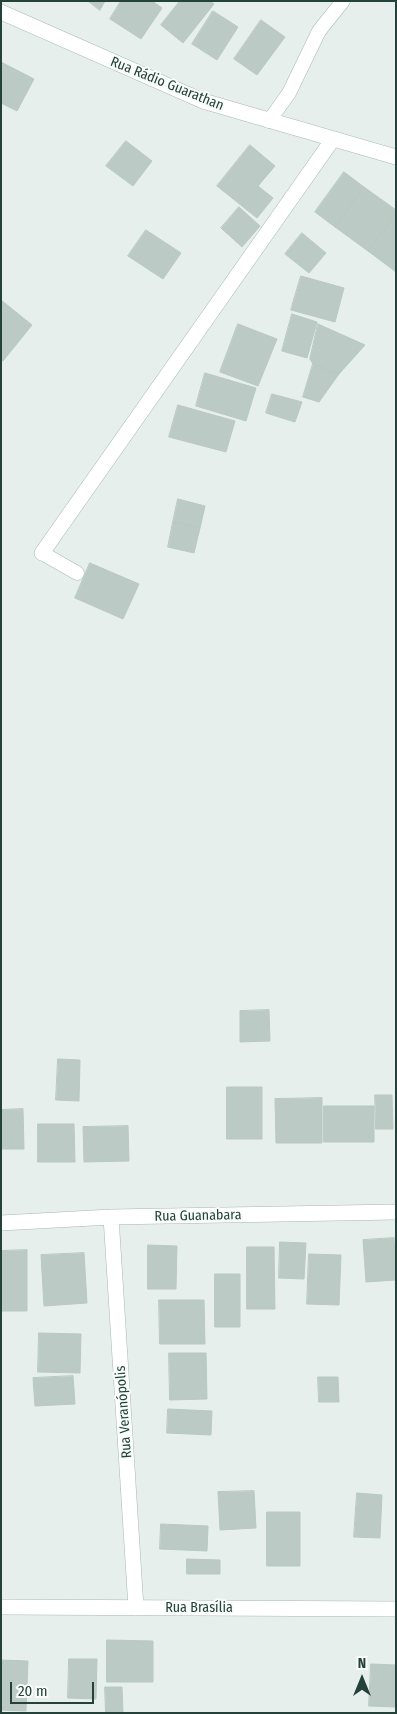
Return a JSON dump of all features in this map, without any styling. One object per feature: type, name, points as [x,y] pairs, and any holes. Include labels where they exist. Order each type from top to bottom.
[{"type":"street","name":"Rua Rádio Guarathan","points":[[1,12],[203,102],[396,157]]},
{"type":"street","points":[[42,553],[333,139]]},
{"type":"street","name":"Rua Guanabara","points":[[1,1223],[111,1217],[396,1212]]},
{"type":"street","name":"Rua Veranópolis","points":[[111,1217],[136,1608]]},
{"type":"street","name":"Rua Brasília","points":[[1,1607],[396,1609]]},
{"type":"lane","points":[[269,121],[288,93],[319,32],[343,1]]},
{"type":"lane","points":[[42,553],[77,573]]},
{"type":"building","points":[[88,1],[105,1],[100,10]]},
{"type":"building","points":[[121,1],[152,1],[162,8],[141,39],[110,19]]},
{"type":"building","points":[[180,1],[210,1],[214,4],[183,43],[161,25]]},
{"type":"building","points":[[213,11],[238,27],[217,60],[192,44]]},
{"type":"building","points":[[261,20],[285,37],[257,75],[234,59]]},
{"type":"building","points":[[1,62],[34,79],[17,111],[1,103]]},
{"type":"building","points":[[126,141],[152,161],[133,186],[106,166]]},
{"type":"building","points":[[250,145],[275,166],[258,186],[273,198],[257,218],[217,186]]},
{"type":"building","points":[[344,172],[364,187],[335,227],[315,212]]},
{"type":"building","points":[[364,187],[396,210],[396,214],[368,251],[335,227]]},
{"type":"building","points":[[239,207],[260,226],[242,247],[221,228]]},
{"type":"building","points":[[396,214],[396,272],[368,251]]},
{"type":"building","points":[[146,230],[181,253],[163,279],[128,256]]},
{"type":"building","points":[[302,233],[326,253],[309,273],[285,254]]},
{"type":"building","points":[[301,276],[344,288],[335,322],[291,310]]},
{"type":"building","points":[[1,300],[32,325],[3,361],[1,360]]},
{"type":"building","points":[[292,314],[317,322],[307,358],[282,351]]},
{"type":"building","points":[[238,324],[277,339],[258,386],[220,372]]},
{"type":"building","points":[[318,324],[365,345],[339,374],[313,364],[310,359]]},
{"type":"building","points":[[313,364],[339,374],[319,402],[303,397]]},
{"type":"building","points":[[205,373],[256,388],[246,421],[196,406]]},
{"type":"building","points":[[272,394],[302,402],[295,422],[266,413]]},
{"type":"building","points":[[178,405],[235,421],[226,452],[169,437]]},
{"type":"building","points":[[178,499],[205,506],[200,528],[173,522]]},
{"type":"building","points":[[173,522],[200,528],[194,553],[168,547]]},
{"type":"building","points":[[90,563],[139,584],[123,619],[75,598]]},
{"type":"building","points":[[269,1010],[270,1041],[240,1042],[240,1011]]},
{"type":"building","points":[[58,1059],[80,1060],[79,1101],[56,1100]]},
{"type":"building","points":[[227,1087],[262,1087],[262,1139],[227,1139]]},
{"type":"building","points":[[375,1095],[392,1095],[393,1129],[376,1129]]},
{"type":"building","points":[[322,1098],[322,1143],[276,1143],[275,1099]]},
{"type":"building","points":[[324,1106],[374,1106],[374,1142],[324,1142]]},
{"type":"building","points":[[23,1109],[24,1149],[1,1149],[1,1110]]},
{"type":"building","points":[[38,1124],[74,1124],[75,1162],[38,1162]]},
{"type":"building","points":[[128,1126],[129,1161],[84,1162],[83,1127]]},
{"type":"building","points":[[394,1238],[396,1280],[366,1282],[363,1240]]},
{"type":"building","points":[[280,1242],[306,1243],[304,1279],[279,1278]]},
{"type":"building","points":[[148,1245],[177,1246],[176,1289],[148,1289]]},
{"type":"building","points":[[247,1247],[274,1247],[275,1309],[247,1309]]},
{"type":"building","points":[[27,1250],[27,1311],[1,1311],[1,1251]]},
{"type":"building","points":[[84,1253],[87,1303],[44,1306],[41,1255]]},
{"type":"building","points":[[309,1254],[341,1255],[339,1305],[307,1304]]},
{"type":"building","points":[[215,1274],[240,1274],[240,1327],[215,1327]]},
{"type":"building","points":[[159,1300],[204,1300],[205,1344],[160,1344]]},
{"type":"building","points":[[39,1333],[81,1334],[80,1373],[38,1372]]},
{"type":"building","points":[[169,1353],[206,1353],[207,1399],[170,1400]]},
{"type":"building","points":[[73,1376],[75,1404],[35,1406],[33,1378]]},
{"type":"building","points":[[318,1377],[338,1377],[339,1402],[319,1402]]},
{"type":"building","points":[[168,1409],[212,1411],[211,1435],[167,1433]]},
{"type":"building","points":[[254,1491],[256,1528],[220,1530],[218,1492]]},
{"type":"building","points":[[357,1493],[382,1495],[380,1538],[354,1537]]},
{"type":"building","points":[[267,1512],[300,1512],[300,1566],[267,1566]]},
{"type":"building","points":[[161,1524],[208,1526],[207,1551],[160,1549]]},
{"type":"building","points":[[187,1559],[220,1560],[220,1574],[187,1574]]},
{"type":"building","points":[[107,1640],[153,1641],[153,1682],[107,1682]]},
{"type":"building","points":[[69,1659],[97,1659],[96,1699],[68,1698]]},
{"type":"building","points":[[1,1660],[28,1661],[26,1711],[1,1710]]},
{"type":"building","points":[[371,1664],[396,1665],[396,1707],[369,1706]]},
{"type":"building","points":[[105,1687],[122,1687],[123,1713],[106,1713]]}]
